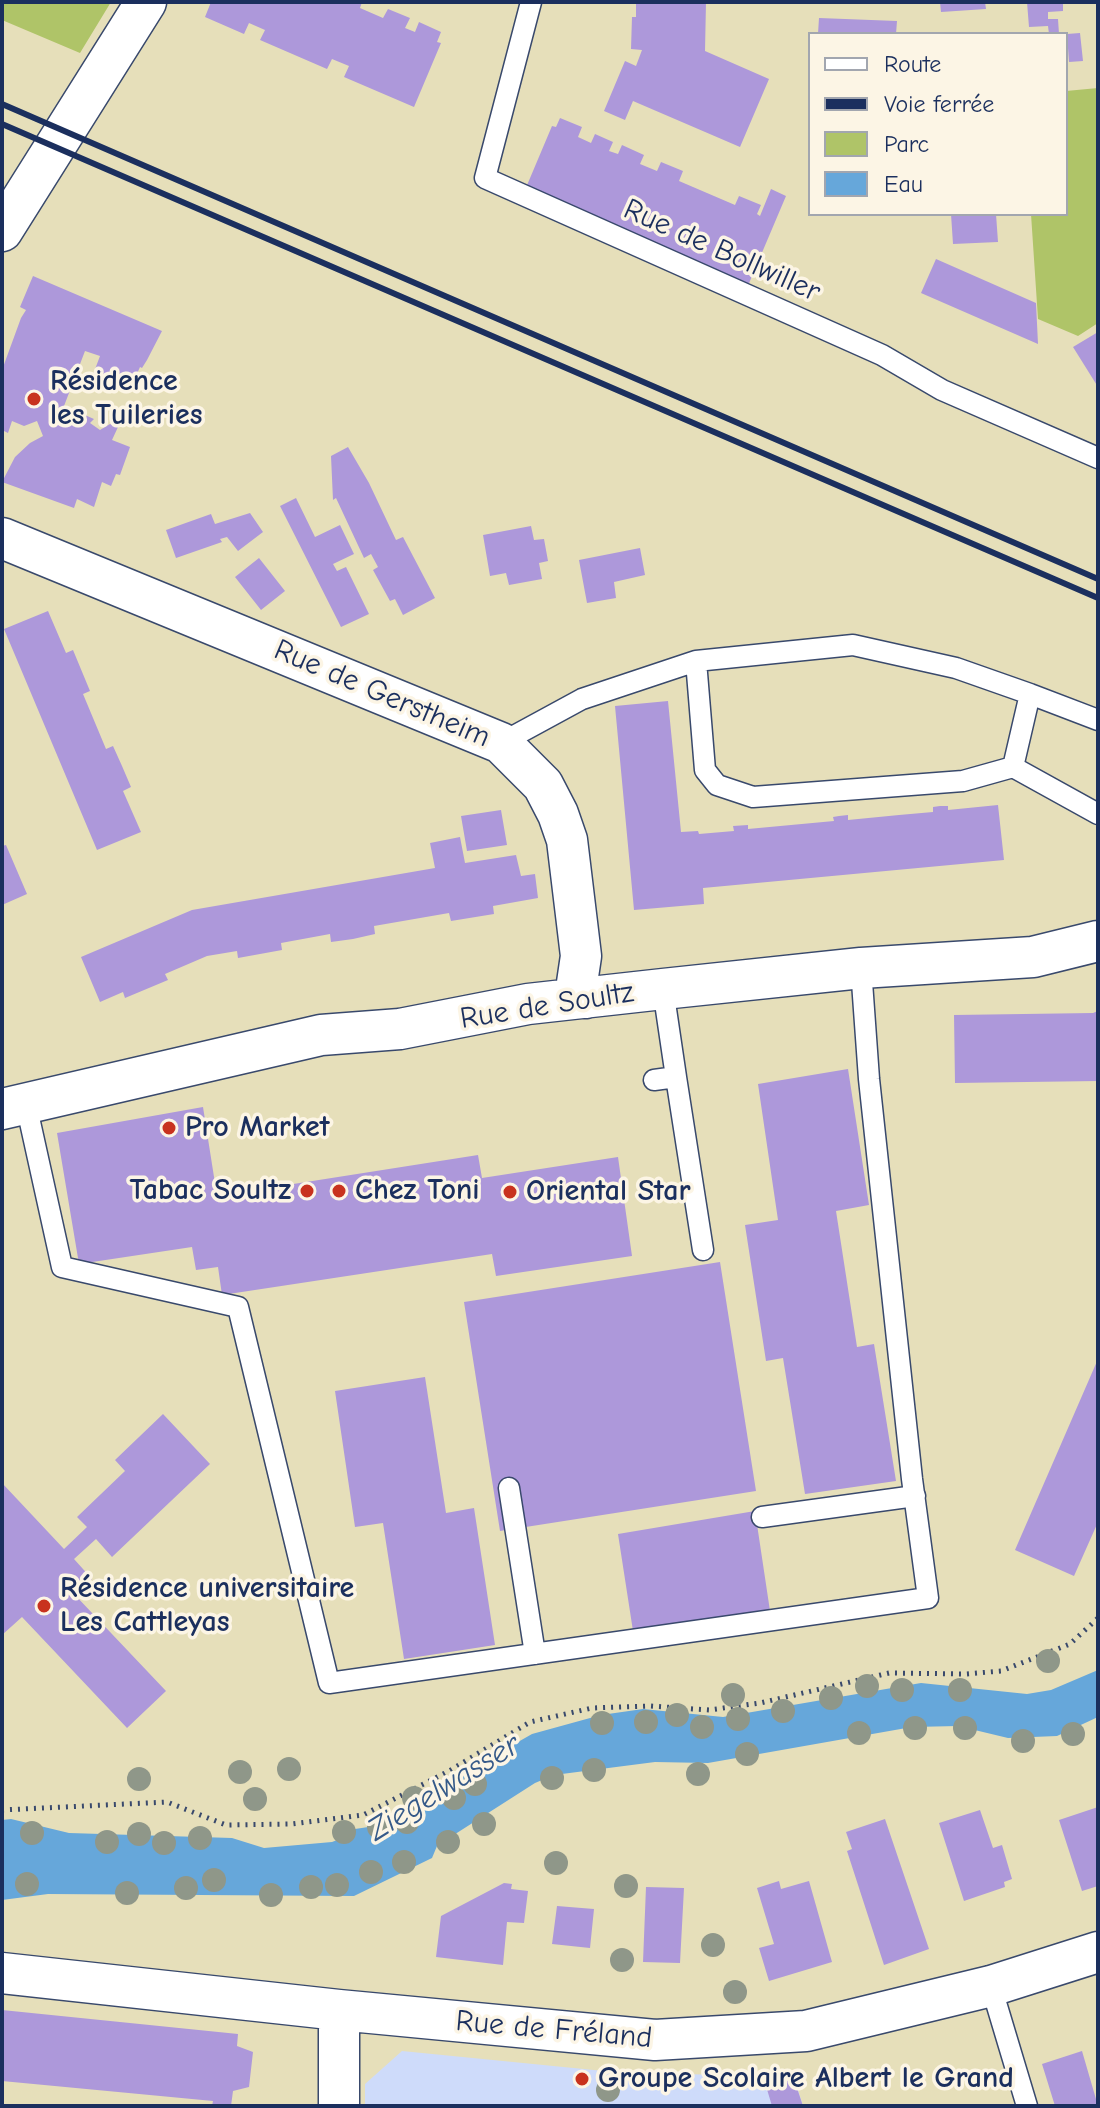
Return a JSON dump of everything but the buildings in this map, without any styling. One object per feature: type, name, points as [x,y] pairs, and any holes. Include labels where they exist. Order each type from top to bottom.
[{"type":"street","points":[[2,231],[146,2]]},
{"type":"street","name":"Rue de Gerstheim","points":[[2,538],[501,743],[543,785],[567,840],[581,956],[577,983],[586,998]]},
{"type":"street","name":"Rue de Soultz","points":[[14,1106],[321,1035],[400,1029],[528,1004],[663,989],[861,968],[1033,957],[1098,941]]},
{"type":"street","name":"Rue de Fréland","points":[[2,1973],[339,2010],[655,2040],[806,2031],[991,1986],[1098,1952]]},
{"type":"street","points":[[339,2010],[339,2106]]},
{"type":"lane","name":"Rue de Bollwiller","points":[[531,2],[485,178],[882,355],[942,390],[1098,458]]},
{"type":"lane","points":[[501,743],[582,699],[696,661],[853,645],[956,668],[1098,720]]},
{"type":"lane","points":[[696,661],[705,770],[717,785],[753,797],[963,781],[1013,767],[1098,814]]},
{"type":"lane","points":[[1013,767],[1030,694]]},
{"type":"lane","points":[[14,1106],[62,1267],[238,1307],[329,1683],[928,1598],[869,1079],[861,968]]},
{"type":"lane","points":[[663,989],[703,1250]]},
{"type":"lane","points":[[654,1080],[676,1077]]},
{"type":"lane","points":[[509,1488],[535,1654]]},
{"type":"lane","points":[[762,1517],[915,1496]]},
{"type":"lane","points":[[991,1986],[1027,2106]]},
{"type":"path","points":[[2,1810],[167,1802],[226,1825],[291,1824],[363,1815],[449,1771],[530,1722],[592,1708],[650,1706],[709,1710],[760,1703],[889,1673],[1001,1671],[1070,1644],[1098,1618]]},
{"type":"shaded area","name":"Groupe Scolaire Albert le Grand","points":[[402,2051],[624,2073],[728,2075],[792,2071],[803,2106],[365,2106],[365,2084]]},
{"type":"green space","points":[[2,2],[111,2],[80,53],[2,20]]},
{"type":"green space","points":[[1098,88],[1098,323],[1078,336],[1038,319],[1031,216],[1068,216],[1068,91]]},
{"type":"water","points":[[1098,1670],[1098,1717],[1057,1736],[1008,1738],[958,1726],[912,1727],[708,1763],[655,1762],[554,1775],[535,1783],[437,1846],[432,1858],[354,1896],[48,1894],[2,1900],[2,1820],[11,1819],[69,1833],[232,1838],[264,1848],[332,1842],[355,1829],[375,1826],[441,1792],[532,1734],[601,1715],[643,1709],[723,1717],[921,1683],[1027,1694],[1051,1690]]},
{"type":"railway","points":[[2,104],[1098,579]]},
{"type":"railway","points":[[2,124],[1098,598]]},
{"type":"place","name":"Résidence les Tuileries","points":[[34,399]]},
{"type":"place","name":"Pro Market","points":[[169,1128]]},
{"type":"place","name":"Tabac Soultz","points":[[307,1191]]},
{"type":"place","name":"Chez Toni","points":[[339,1191]]},
{"type":"place","name":"Oriental Star","points":[[510,1192]]},
{"type":"place","name":"Résidence universitaire Les Cattleyas","points":[[44,1606]]},
{"type":"place","name":"Groupe Scolaire Albert le Grand","points":[[582,2079]]},
{"type":"water label","name":"Ziegelwasser","points":[[444,1788]]}]
